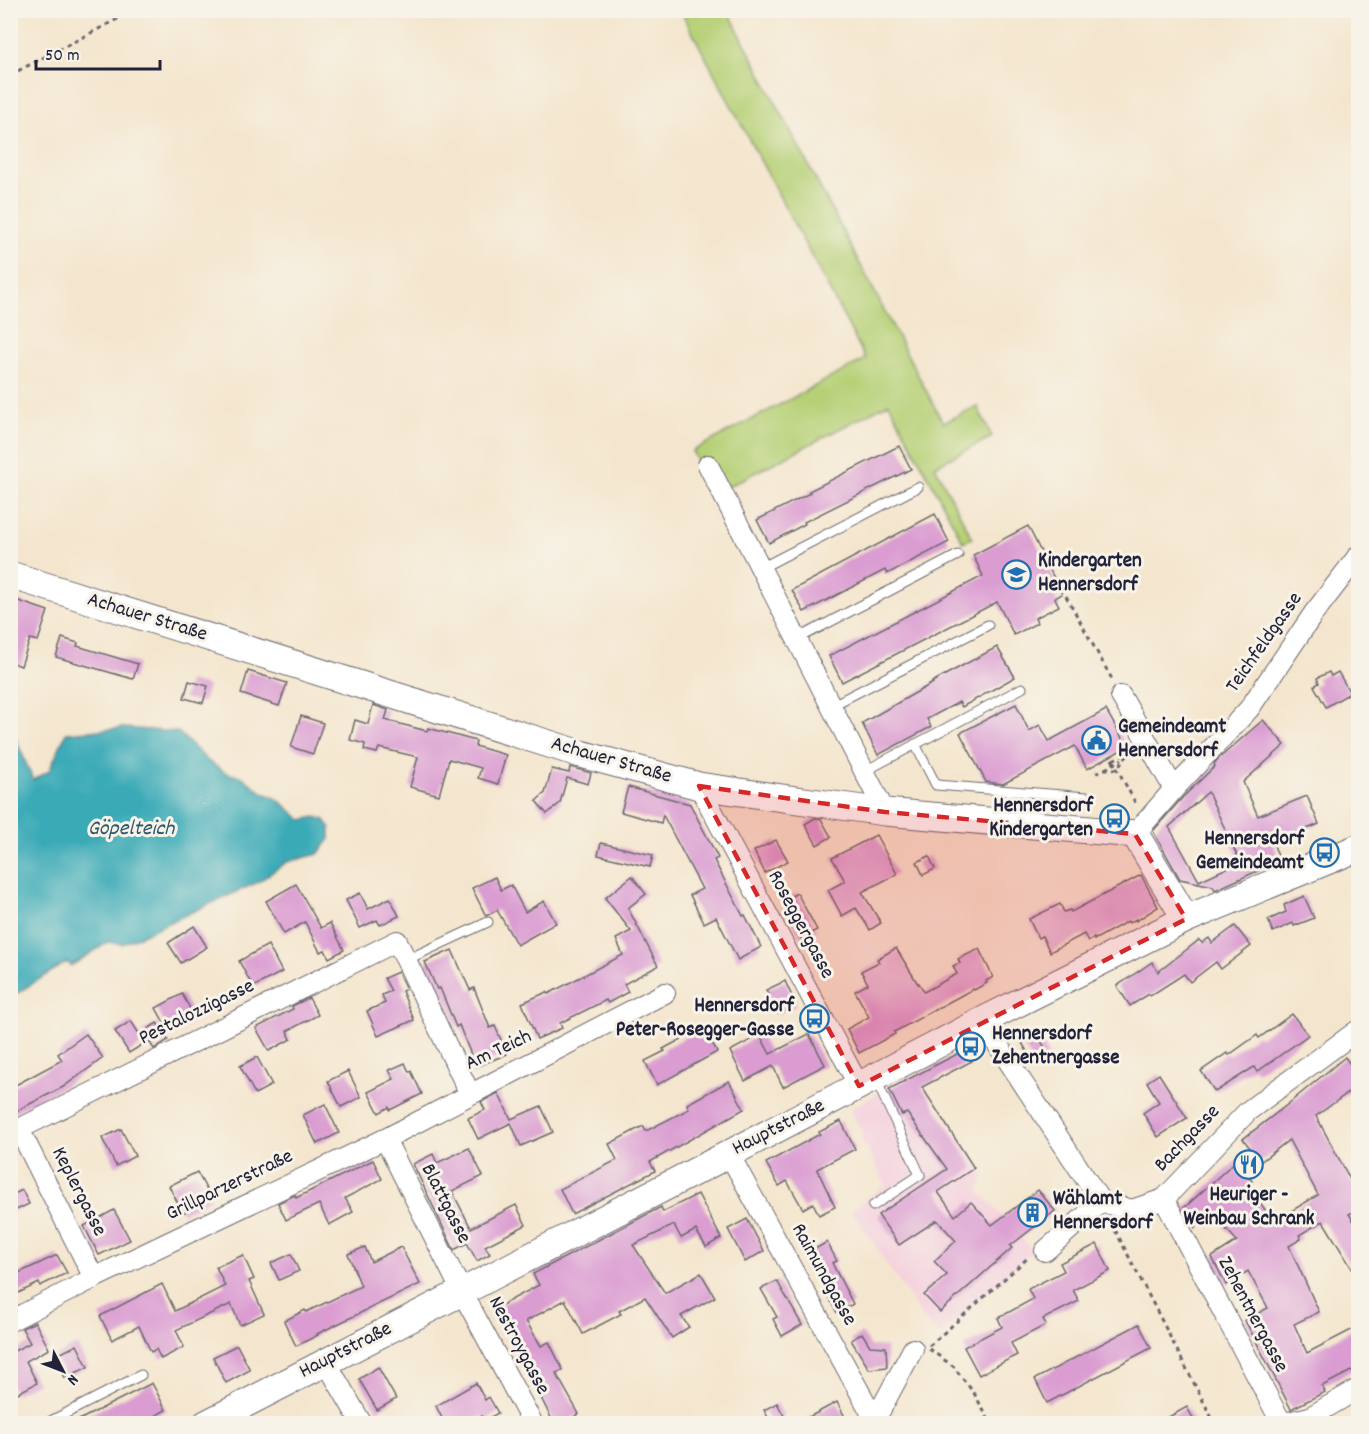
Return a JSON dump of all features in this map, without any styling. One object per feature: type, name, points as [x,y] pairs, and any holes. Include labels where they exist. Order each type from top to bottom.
[{"type":"street","points":[[708,465],[885,812]]},
{"type":"street","name":"Teichfeldgasse","points":[[1135,834],[1249,709],[1314,613],[1359,556]]},
{"type":"street","name":"Achauer Straße","points":[[10,575],[581,754],[699,786],[885,812],[1135,834]]},
{"type":"street","points":[[1121,696],[1140,746],[1174,789]]},
{"type":"street","name":"Roseggergasse","points":[[699,786],[867,1082]]},
{"type":"street","points":[[1135,834],[1186,919]]},
{"type":"street","name":"Hauptstraße","points":[[206,1424],[982,1022],[1186,919],[1359,848]]},
{"type":"street","name":"Am Teich","points":[[397,940],[470,1094],[665,993]]},
{"type":"street","name":"Pestalozzigasse","points":[[19,1128],[397,940]]},
{"type":"street","points":[[982,1022],[1101,1202],[1045,1251]]},
{"type":"street","name":"Bachgasse","points":[[1101,1202],[1132,1210],[1164,1199],[1248,1111],[1359,1030]]},
{"type":"street","name":"Grillparzerstraße","points":[[10,1321],[94,1278],[385,1138],[470,1094]]},
{"type":"street","name":"Keplergasse","points":[[19,1128],[94,1278]]},
{"type":"street","name":"Blattgasse","points":[[385,1138],[462,1292]]},
{"type":"street","name":"Raimundgasse","points":[[729,1154],[873,1422]]},
{"type":"street","name":"Zehentnergasse","points":[[1164,1199],[1280,1423]]},
{"type":"street","name":"Nestroygasse","points":[[462,1292],[533,1424]]},
{"type":"street","points":[[873,1422],[912,1349]]},
{"type":"street","points":[[326,1362],[362,1424]]},
{"type":"street","points":[[1280,1423],[1310,1417],[1359,1389]]},
{"type":"lane","points":[[761,568],[918,487]]},
{"type":"lane","points":[[797,639],[958,555]]},
{"type":"lane","points":[[831,706],[988,625]]},
{"type":"lane","points":[[865,771],[1022,688]]},
{"type":"lane","points":[[915,744],[936,785],[1087,797]]},
{"type":"lane","points":[[406,960],[488,922]]},
{"type":"lane","points":[[867,1082],[920,1175],[873,1206]]},
{"type":"lane","points":[[45,1424],[141,1375]]},
{"type":"path","points":[[10,75],[135,10]]},
{"type":"path","points":[[1066,596],[1121,696]]},
{"type":"path","points":[[1118,769],[1124,758],[1140,746]]},
{"type":"path","points":[[1096,773],[1113,760],[1140,746]]},
{"type":"path","points":[[1113,760],[1124,758]]},
{"type":"path","points":[[1113,760],[1138,807]]},
{"type":"path","points":[[1104,769],[1118,769]]},
{"type":"path","points":[[1101,1202],[1215,1424]]},
{"type":"path","points":[[991,1424],[974,1393],[953,1366],[928,1347],[1034,1252],[1045,1251]]},
{"type":"path","points":[[1234,1424],[1239,1421]]},
{"type":"highlighted area","points":[[699,786],[885,812],[1135,834],[1186,919],[859,1086]]},
{"type":"shaded area","points":[[914,1074],[984,1176],[979,1191],[1033,1251],[940,1335],[922,1317],[851,1210],[886,1185],[860,1136],[863,1134],[850,1109]]},
{"type":"green space","points":[[681,11],[728,11],[943,423],[977,406],[992,437],[935,466],[972,538],[963,542],[889,403],[714,494],[692,451],[866,359]]},
{"type":"water","name":"Göpelteich","points":[[123,728],[178,732],[209,762],[228,774],[241,776],[262,792],[277,799],[302,820],[315,817],[325,820],[330,827],[330,839],[318,854],[287,862],[258,882],[122,944],[108,942],[71,966],[67,962],[11,997],[11,738],[16,739],[33,780],[49,771],[66,733]]},
{"type":"building","points":[[899,446],[911,469],[804,522],[805,524],[769,543],[757,520]]},
{"type":"building","points":[[935,514],[949,542],[887,574],[885,570],[804,612],[792,590]]},
{"type":"building","points":[[1028,526],[1062,594],[1055,598],[1059,606],[1035,618],[1037,623],[1014,635],[997,602],[842,682],[829,656],[983,576],[973,555]]},
{"type":"building","points":[[10,598],[48,611],[38,641],[30,639],[21,666],[10,662]]},
{"type":"building","points":[[62,638],[78,643],[77,646],[138,664],[133,679],[56,657]]},
{"type":"building","points":[[997,647],[1015,677],[962,707],[959,702],[927,719],[931,727],[878,755],[862,723]]},
{"type":"building","points":[[248,671],[287,683],[279,706],[241,694]]},
{"type":"building","points":[[1329,672],[1331,676],[1338,672],[1350,693],[1326,707],[1314,686],[1319,683],[1317,678]]},
{"type":"building","points":[[189,681],[208,686],[203,703],[184,698]]},
{"type":"building","points":[[1016,704],[1029,731],[1040,725],[1049,741],[1106,710],[1127,747],[1087,769],[1075,746],[1003,784],[986,782],[960,733]]},
{"type":"building","points":[[373,705],[388,710],[385,720],[427,731],[428,728],[476,741],[475,746],[506,755],[498,784],[478,778],[481,768],[449,759],[439,795],[410,787],[418,757],[379,748],[377,753],[364,750],[365,744],[350,740],[355,720],[368,724]]},
{"type":"building","points":[[301,716],[323,723],[313,754],[291,747]]},
{"type":"building","points":[[1263,720],[1285,745],[1243,782],[1258,816],[1307,796],[1319,824],[1273,843],[1280,861],[1215,890],[1213,886],[1180,879],[1153,831],[1215,766],[1217,760]],"holes":[[[1208,792],[1240,862],[1199,881],[1169,827]]]},
{"type":"building","points":[[570,767],[591,773],[588,784],[567,778],[560,803],[547,814],[536,801],[545,793],[552,769],[569,773]]},
{"type":"building","points":[[628,787],[690,804],[718,858],[714,860],[761,947],[738,960],[716,917],[704,923],[690,895],[702,889],[663,815],[661,823],[621,812]]},
{"type":"building","points":[[815,818],[821,819],[831,837],[817,845],[805,824]]},
{"type":"building","points":[[876,835],[897,874],[862,892],[881,923],[870,930],[856,908],[842,916],[828,890],[845,881],[832,858]]},
{"type":"building","points":[[776,840],[788,861],[765,873],[754,851]]},
{"type":"building","points":[[601,843],[653,855],[650,867],[598,855]]},
{"type":"building","points":[[929,856],[935,869],[923,875],[917,862]]},
{"type":"building","points":[[1141,875],[1158,907],[1136,921],[1136,919],[1129,923],[1128,921],[1094,940],[1094,938],[1088,941],[1084,934],[1050,952],[1042,936],[1038,938],[1029,919],[1060,904],[1064,912],[1070,910],[1071,912]]},
{"type":"building","points":[[632,876],[646,894],[628,908],[658,966],[624,984],[628,992],[608,1003],[606,1000],[560,1023],[562,1028],[537,1039],[522,1003],[547,992],[548,994],[623,955],[616,939],[631,931],[605,898]]},
{"type":"building","points":[[495,877],[501,890],[511,885],[525,912],[544,901],[556,923],[517,945],[497,910],[486,916],[472,888]]},
{"type":"building","points":[[296,884],[321,928],[330,923],[344,950],[329,958],[325,950],[320,952],[305,922],[284,934],[266,901]]},
{"type":"building","points":[[360,893],[368,909],[390,898],[399,916],[380,925],[377,920],[360,928],[346,900]]},
{"type":"building","points":[[797,893],[817,930],[801,938],[782,901]]},
{"type":"building","points":[[1304,896],[1314,918],[1294,926],[1293,923],[1273,932],[1268,920],[1286,912],[1284,905]]},
{"type":"building","points":[[194,926],[207,947],[181,963],[168,943]]},
{"type":"building","points":[[1235,926],[1251,946],[1221,969],[1216,962],[1190,982],[1184,974],[1130,1006],[1117,986],[1152,962],[1158,972],[1199,940],[1202,943],[1209,938],[1212,943]]},
{"type":"building","points":[[268,945],[282,972],[253,987],[239,961]]},
{"type":"building","points":[[896,948],[924,992],[957,974],[953,966],[960,963],[958,959],[979,949],[993,977],[986,981],[987,983],[859,1053],[847,1029],[869,1017],[855,991],[868,984],[861,971],[879,962],[877,959]]},
{"type":"building","points":[[452,950],[470,990],[474,988],[490,1028],[495,1026],[507,1054],[476,1067],[459,1025],[456,1027],[440,988],[437,989],[425,962]]},
{"type":"building","points":[[398,972],[406,989],[402,991],[414,1020],[378,1036],[367,1011],[385,1003],[382,995],[391,991],[384,978]]},
{"type":"building","points":[[785,981],[796,1005],[778,1014],[766,990]]},
{"type":"building","points":[[182,994],[192,1012],[166,1026],[156,1008]]},
{"type":"building","points":[[309,998],[318,1015],[287,1031],[291,1039],[269,1051],[256,1028]]},
{"type":"building","points":[[1292,1014],[1308,1035],[1257,1072],[1254,1067],[1215,1092],[1201,1071],[1257,1035],[1259,1038]]},
{"type":"building","points":[[131,1021],[145,1043],[129,1053],[115,1031]]},
{"type":"building","points":[[157,1023],[168,1040],[154,1049],[143,1032]]},
{"type":"building","points":[[704,1027],[717,1052],[657,1085],[645,1061]]},
{"type":"building","points":[[86,1034],[103,1058],[63,1087],[10,1116],[10,1088],[62,1060],[58,1054]]},
{"type":"building","points":[[809,1034],[825,1065],[783,1087],[773,1066],[745,1081],[730,1051],[760,1035],[770,1054]]},
{"type":"building","points":[[1037,1034],[1049,1055],[1034,1063],[1022,1043]]},
{"type":"building","points":[[965,1050],[972,1061],[922,1087],[974,1168],[938,1192],[955,1216],[971,1202],[992,1225],[1038,1190],[1055,1211],[1010,1246],[1012,1248],[940,1312],[924,1295],[947,1275],[934,1261],[956,1241],[937,1220],[899,1245],[878,1215],[947,1169],[907,1113],[902,1115],[889,1089]]},
{"type":"building","points":[[257,1057],[272,1085],[255,1094],[240,1066]]},
{"type":"building","points":[[1345,1057],[1359,1077],[1359,1109],[1349,1092],[1316,1116],[1359,1196],[1359,1209],[1349,1214],[1359,1229],[1359,1280],[1323,1221],[1299,1235],[1301,1239],[1289,1246],[1319,1312],[1294,1324],[1307,1353],[1359,1326],[1359,1367],[1322,1386],[1325,1392],[1291,1409],[1245,1320],[1268,1308],[1248,1271],[1226,1285],[1212,1257],[1237,1241],[1219,1221],[1211,1226],[1204,1219],[1195,1228],[1183,1209],[1250,1148],[1243,1139]],"holes":[[[1289,1140],[1318,1195],[1273,1222],[1248,1184],[1252,1181],[1246,1173]]]},
{"type":"building","points":[[405,1063],[422,1094],[379,1113],[368,1092],[394,1079],[389,1070]]},
{"type":"building","points":[[348,1071],[361,1097],[341,1107],[328,1081]]},
{"type":"building","points":[[1159,1074],[1187,1118],[1158,1137],[1143,1113],[1159,1102],[1147,1082]]},
{"type":"building","points":[[729,1081],[744,1109],[650,1162],[655,1171],[572,1214],[560,1189],[617,1160],[609,1144],[643,1126],[646,1131],[689,1109],[687,1104]]},
{"type":"building","points":[[498,1093],[511,1119],[541,1106],[553,1132],[521,1146],[511,1123],[478,1139],[468,1118],[485,1110],[481,1102]]},
{"type":"building","points":[[325,1104],[339,1133],[317,1144],[303,1115]]},
{"type":"building","points":[[841,1121],[855,1149],[817,1169],[835,1207],[819,1215],[813,1203],[803,1209],[787,1181],[779,1186],[766,1163]]},
{"type":"building","points":[[121,1129],[135,1156],[116,1166],[102,1138]]},
{"type":"building","points":[[469,1148],[483,1176],[452,1191],[471,1228],[516,1205],[526,1225],[485,1246],[490,1254],[477,1261],[467,1243],[454,1250],[413,1164],[433,1154],[437,1163]]},
{"type":"building","points":[[373,1160],[382,1179],[345,1198],[353,1212],[329,1225],[319,1204],[286,1220],[278,1203],[295,1195],[296,1198]]},
{"type":"building","points":[[197,1172],[211,1198],[183,1213],[169,1186]]},
{"type":"building","points":[[22,1190],[29,1204],[10,1213],[10,1196]]},
{"type":"building","points":[[698,1194],[721,1238],[706,1247],[696,1230],[681,1238],[674,1225],[633,1245],[665,1293],[701,1273],[715,1297],[681,1316],[689,1327],[672,1338],[645,1297],[619,1311],[621,1314],[583,1334],[565,1300],[526,1321],[541,1346],[549,1342],[563,1370],[556,1373],[579,1414],[562,1424],[554,1424],[521,1357],[524,1355],[498,1307],[539,1285],[533,1274],[661,1207],[663,1212]]},
{"type":"building","points":[[114,1210],[130,1240],[99,1255],[84,1226]]},
{"type":"building","points":[[747,1219],[764,1251],[745,1262],[728,1229]]},
{"type":"building","points":[[827,1242],[837,1261],[832,1263],[853,1304],[837,1313],[808,1253]]},
{"type":"building","points":[[1097,1244],[1110,1271],[1073,1290],[1079,1301],[1043,1319],[1046,1325],[1011,1343],[1017,1355],[979,1375],[964,1347],[1002,1327],[998,1318],[1033,1299],[1028,1289],[1064,1271],[1060,1263]]},
{"type":"building","points":[[365,1247],[371,1262],[401,1247],[420,1284],[296,1346],[284,1321],[361,1286],[348,1254]]},
{"type":"building","points":[[291,1254],[299,1271],[279,1280],[271,1263]]},
{"type":"building","points":[[57,1255],[67,1273],[10,1297],[10,1277]]},
{"type":"building","points":[[243,1255],[254,1279],[249,1281],[264,1314],[240,1325],[231,1304],[176,1330],[184,1347],[161,1359],[156,1349],[151,1352],[139,1326],[112,1340],[100,1316],[162,1284],[175,1311],[225,1286],[216,1267]]},
{"type":"building","points":[[777,1281],[802,1325],[782,1336],[773,1319],[777,1317],[761,1289]]},
{"type":"building","points":[[35,1322],[49,1349],[26,1361],[37,1383],[16,1394],[10,1383],[10,1353],[30,1343],[22,1328]]},
{"type":"building","points":[[1139,1324],[1151,1348],[1047,1403],[1035,1379]]},
{"type":"building","points":[[862,1333],[870,1346],[886,1347],[887,1367],[869,1369],[851,1340]]},
{"type":"building","points":[[77,1345],[88,1367],[65,1378],[55,1356]]},
{"type":"building","points":[[237,1345],[250,1370],[226,1383],[213,1357]]},
{"type":"building","points":[[378,1367],[396,1399],[377,1410],[359,1379]]},
{"type":"building","points":[[152,1383],[166,1410],[139,1424],[71,1424]]},
{"type":"building","points":[[476,1383],[485,1400],[489,1397],[498,1413],[484,1421],[482,1416],[469,1424],[445,1424],[436,1406]]},
{"type":"building","points":[[837,1402],[846,1419],[839,1424],[796,1424]]},
{"type":"building","points":[[777,1403],[784,1416],[771,1423],[764,1410]]},
{"type":"building","points":[[1187,1407],[1196,1424],[1156,1424]]},
{"type":"place","name":"Kindergarten Hennersdorf","points":[[1017,574]]},
{"type":"place","name":"Gemeindeamt Hennersdorf","points":[[1097,740]]},
{"type":"place","name":"Hennersdorf Kindergarten","points":[[1114,819]]},
{"type":"place","name":"Hennersdorf Gemeindeamt","points":[[1325,852]]},
{"type":"place","name":"Hennersdorf Peter-Rosegger-Gasse","points":[[815,1019]]},
{"type":"place","name":"Hennersdorf Zehentnergasse","points":[[971,1047]]},
{"type":"place","name":"Heuriger - Weinbau Schrank","points":[[1249,1165]]},
{"type":"place","name":"Wählamt Hennersdorf","points":[[1032,1212]]}]
